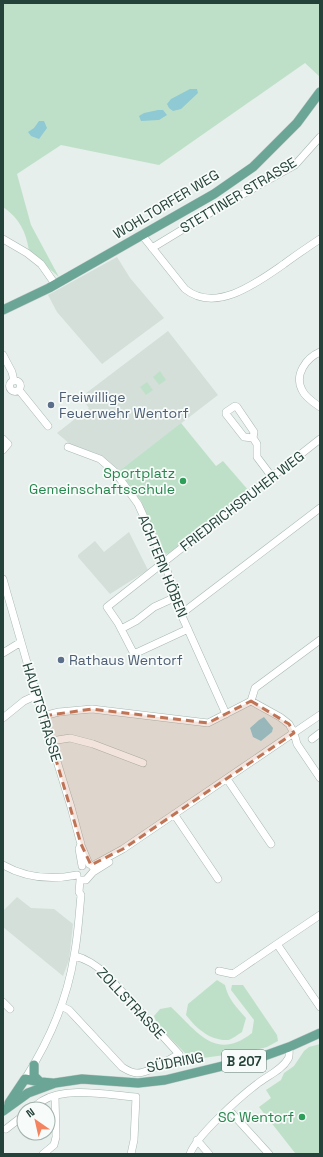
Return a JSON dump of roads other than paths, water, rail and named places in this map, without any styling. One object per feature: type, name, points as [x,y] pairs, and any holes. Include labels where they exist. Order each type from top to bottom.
[{"type":"main road","name":"WOHLTORFER WEG","points":[[3,310],[55,284],[214,194],[253,167],[297,123],[320,92]]},
{"type":"main road","name":"SÜDRING","points":[[3,1111],[39,1086],[82,1079],[138,1083],[164,1080],[264,1056],[290,1047],[320,1033]]},
{"type":"main road","points":[[34,1065],[34,1076],[39,1086]]},
{"type":"main road","points":[[25,1079],[39,1086]]},
{"type":"main road","name":"B 207","points":[[3,1111],[25,1079]]},
{"type":"street","name":"STETTINER STRASSE","points":[[152,248],[213,211],[295,165],[320,137]]},
{"type":"street","points":[[142,236],[185,289],[202,298],[227,296],[247,288],[320,240]]},
{"type":"street","points":[[3,238],[41,264],[55,284]]},
{"type":"street","points":[[320,352],[314,354],[307,360],[300,374],[299,383],[302,391],[320,407]]},
{"type":"street","points":[[3,355],[12,372],[14,381],[19,383],[19,390],[48,426]]},
{"type":"street","points":[[253,438],[244,437],[226,412],[235,406],[254,432],[253,438],[256,444],[257,457],[272,477]]},
{"type":"street","points":[[3,439],[8,444],[3,450]]},
{"type":"street","name":"FRIEDRICHSRUHER WEG","points":[[121,629],[107,607],[320,439]]},
{"type":"street","name":"ACHTERN HÖBEN","points":[[68,447],[100,458],[115,472],[138,504],[164,562],[181,614],[226,714]]},
{"type":"street","points":[[181,614],[320,508]]},
{"type":"street","name":"HAUPTSTRASSE","points":[[3,579],[6,605],[21,642],[72,807],[80,844],[79,849],[89,867]]},
{"type":"street","points":[[176,597],[154,608],[136,621],[121,629],[134,654],[188,629]]},
{"type":"street","points":[[43,716],[59,712],[92,709],[208,723],[251,701],[255,688],[320,640]]},
{"type":"street","points":[[3,653],[21,642]]},
{"type":"street","points":[[3,718],[24,701],[37,695]]},
{"type":"street","points":[[251,701],[286,721],[294,733],[297,744],[320,778]]},
{"type":"street","points":[[25,1079],[52,1032],[61,1006],[74,956],[81,895],[79,892],[81,879],[89,867],[119,855],[123,849],[320,715]]},
{"type":"street","points":[[312,739],[320,733]]},
{"type":"street","points":[[51,741],[70,738],[93,744],[143,763]]},
{"type":"street","points":[[227,779],[271,844]]},
{"type":"street","points":[[174,814],[218,879]]},
{"type":"street","points":[[3,865],[26,874],[44,878],[81,879]]},
{"type":"street","points":[[81,879],[89,867]]},
{"type":"street","points":[[220,971],[234,974],[320,915]]},
{"type":"street","points":[[277,944],[320,1007]]},
{"type":"street","name":"ZOLLSTRASSE","points":[[61,1006],[69,1010],[122,1067],[129,1071],[137,1073],[145,1071],[179,1054],[105,973],[94,963],[74,956]]},
{"type":"street","points":[[3,1002],[10,1009]]},
{"type":"street","points":[[190,1154],[197,1140],[228,1109],[257,1084],[283,1066],[289,1058],[290,1047]]},
{"type":"street","points":[[43,1101],[64,1094],[84,1093],[136,1097],[134,1140],[131,1154]]},
{"type":"street","points":[[44,1154],[54,1145],[56,1138],[55,1096]]},
{"type":"street","points":[[228,1109],[269,1154]]},
{"type":"street","points":[[6,1129],[16,1121]]},
{"type":"street","points":[[197,1140],[209,1154]]},
{"type":"water","points":[[190,89],[197,89],[198,93],[181,109],[173,111],[169,108],[167,104],[171,99]]},
{"type":"water","points":[[163,110],[167,115],[159,120],[141,121],[139,116],[144,113]]},
{"type":"water","points":[[39,121],[44,121],[47,128],[39,139],[31,136],[28,132],[34,128]]},
{"type":"water","points":[[264,717],[273,728],[272,732],[261,741],[253,737],[250,728]]},
{"type":"place","name":"Freiwillige Feuerwehr Wentorf","points":[[51,405]]},
{"type":"place","name":"Sportplatz Gemeinschaftsschule","points":[[183,481]]},
{"type":"place","name":"Rathaus Wentorf","points":[[61,660]]},
{"type":"place","name":"SC Wentorf","points":[[302,1117]]}]
